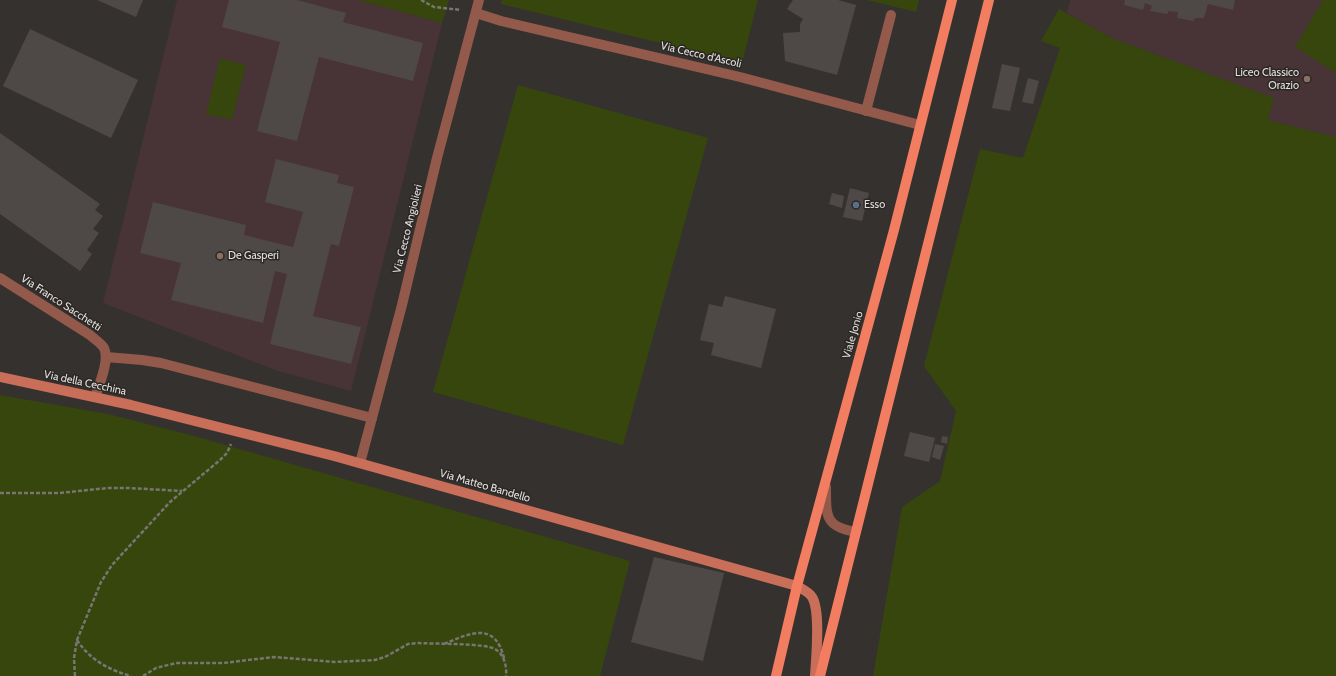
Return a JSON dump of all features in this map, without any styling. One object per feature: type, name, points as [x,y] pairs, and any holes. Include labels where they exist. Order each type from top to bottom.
[{"type":"main road","name":"Viale Jonio","points":[[776,676],[797,586],[894,230],[952,0]]},
{"type":"main road","points":[[820,676],[989,0]]},
{"type":"street","name":"Via Cecco Angiolieri","points":[[360,463],[402,305],[437,158],[479,0]]},
{"type":"street","name":"Via Cecco d'Ascoli","points":[[476,13],[501,21],[740,77],[920,125]]},
{"type":"street","points":[[866,111],[891,15]]},
{"type":"street","name":"Via Franco Sacchetti","points":[[0,278],[90,335],[104,348],[106,357]]},
{"type":"street","points":[[95,397],[106,357],[161,363],[372,418]]},
{"type":"street","name":"Via della Cecchina","points":[[0,377],[95,397],[164,414]]},
{"type":"street","name":"Via Matteo Bandello","points":[[164,414],[360,463],[797,586]]},
{"type":"street","points":[[826,477],[826,509],[830,521],[839,528],[856,532]]},
{"type":"street","points":[[797,586],[806,591],[812,597],[816,610],[815,676]]},
{"type":"path","points":[[421,0],[434,7],[455,8],[476,13]]},
{"type":"path","points":[[74,676],[74,658],[77,640],[100,582],[112,565],[170,502],[227,453],[235,432]]},
{"type":"path","points":[[0,493],[59,493],[108,488],[183,491]]},
{"type":"path","points":[[443,644],[475,633],[488,634],[496,639],[502,648],[507,669],[506,676]]},
{"type":"path","points":[[77,640],[83,649],[93,659],[118,673],[131,676]]},
{"type":"path","points":[[144,676],[156,668],[176,663],[223,663],[274,657],[334,662],[375,660],[385,657],[408,644],[418,643],[483,646],[495,649],[504,659]]},
{"type":"shaded area","points":[[177,0],[358,0],[442,23],[351,391],[278,371],[103,303]]},
{"type":"shaded area","points":[[1070,0],[1336,0],[1336,137],[1268,120],[1273,98],[1112,38],[1067,13]]},
{"type":"green space","points":[[358,0],[449,0],[442,23]]},
{"type":"green space","points":[[502,0],[758,0],[742,63],[501,4]]},
{"type":"green space","points":[[867,0],[919,0],[916,12]]},
{"type":"green space","points":[[1323,0],[1336,0],[1336,73],[1295,47]]},
{"type":"green space","points":[[1059,9],[1112,38],[1274,98],[1268,120],[1336,137],[1336,676],[873,676],[902,507],[940,481],[956,411],[924,366],[980,149],[1023,158],[1060,48],[1041,41]]},
{"type":"green space","points":[[220,58],[246,65],[232,120],[206,114]]},
{"type":"green space","points":[[518,85],[708,138],[623,445],[433,392]]},
{"type":"green space","points":[[0,395],[108,414],[194,436],[630,561],[600,676],[0,676]]},
{"type":"building","points":[[97,0],[143,0],[136,17]]},
{"type":"building","points":[[229,0],[297,0],[346,13],[343,22],[423,43],[413,81],[319,57],[297,141],[257,131],[280,42],[222,27]]},
{"type":"building","points":[[793,0],[838,0],[856,5],[837,75],[785,61],[783,33],[800,32],[800,24],[803,19],[787,9]]},
{"type":"building","points":[[1125,0],[1235,0],[1233,10],[1208,4],[1204,18],[1195,18],[1194,21],[1177,18],[1178,12],[1169,11],[1167,14],[1150,11],[1152,6],[1145,3],[1143,10],[1124,5]]},
{"type":"building","points":[[30,29],[138,80],[111,138],[3,86]]},
{"type":"building","points":[[1002,64],[1020,68],[1010,111],[992,108]]},
{"type":"building","points":[[1028,78],[1039,81],[1033,104],[1022,102]]},
{"type":"building","points":[[0,133],[100,204],[95,210],[103,216],[93,229],[99,233],[87,250],[92,254],[80,271],[0,214]]},
{"type":"building","points":[[276,159],[339,175],[337,183],[354,187],[339,246],[331,244],[313,316],[361,327],[351,364],[270,344],[287,274],[275,271],[263,323],[171,300],[181,263],[140,253],[153,202],[246,225],[244,235],[293,247],[303,212],[265,202]]},
{"type":"building","name":"Esso","points":[[850,188],[869,193],[862,221],[843,217]]},
{"type":"building","points":[[832,193],[844,196],[842,208],[829,204]]},
{"type":"building","points":[[725,296],[776,309],[761,368],[711,355],[714,343],[700,340],[709,304],[722,307]]},
{"type":"building","points":[[910,432],[935,438],[929,462],[904,456]]},
{"type":"building","points":[[942,436],[948,437],[947,444],[941,442]]},
{"type":"building","points":[[935,444],[944,446],[940,460],[932,457]]},
{"type":"building","points":[[654,557],[724,573],[703,661],[631,642]]},
{"type":"place","name":"Liceo Classico Orazio","points":[[1307,79]]},
{"type":"place","name":"Esso","points":[[856,205]]},
{"type":"place","name":"De Gasperi","points":[[220,256]]}]
